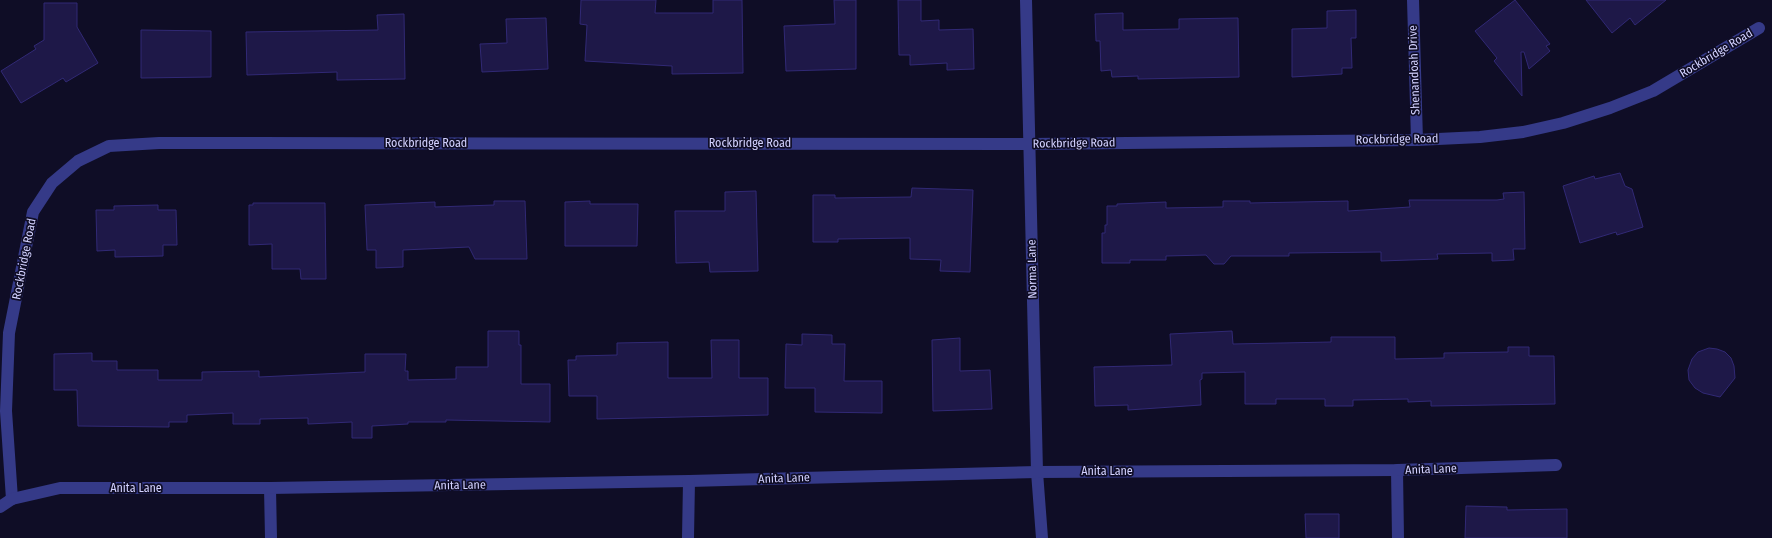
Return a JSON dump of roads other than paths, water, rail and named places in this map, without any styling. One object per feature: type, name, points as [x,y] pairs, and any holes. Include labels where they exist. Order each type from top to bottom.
[{"type":"street","name":"Norma Lane","points":[[1026,0],[1037,472],[1042,538]]},
{"type":"street","name":"Shenandoah Drive","points":[[1413,0],[1417,140]]},
{"type":"street","name":"Rockbridge Road","points":[[12,499],[6,411],[9,333],[33,212],[52,183],[78,161],[110,146],[159,143],[1030,144],[1417,140],[1480,137],[1523,132],[1563,123],[1653,91],[1759,28]]},
{"type":"street","name":"Anita Lane","points":[[12,499],[60,488],[270,488],[689,481],[1037,472],[1397,470],[1556,465]]},
{"type":"street","points":[[1397,470],[1398,538]]},
{"type":"street","points":[[688,538],[689,481]]},
{"type":"street","points":[[270,488],[271,538]]},
{"type":"street","points":[[0,507],[12,499]]}]
